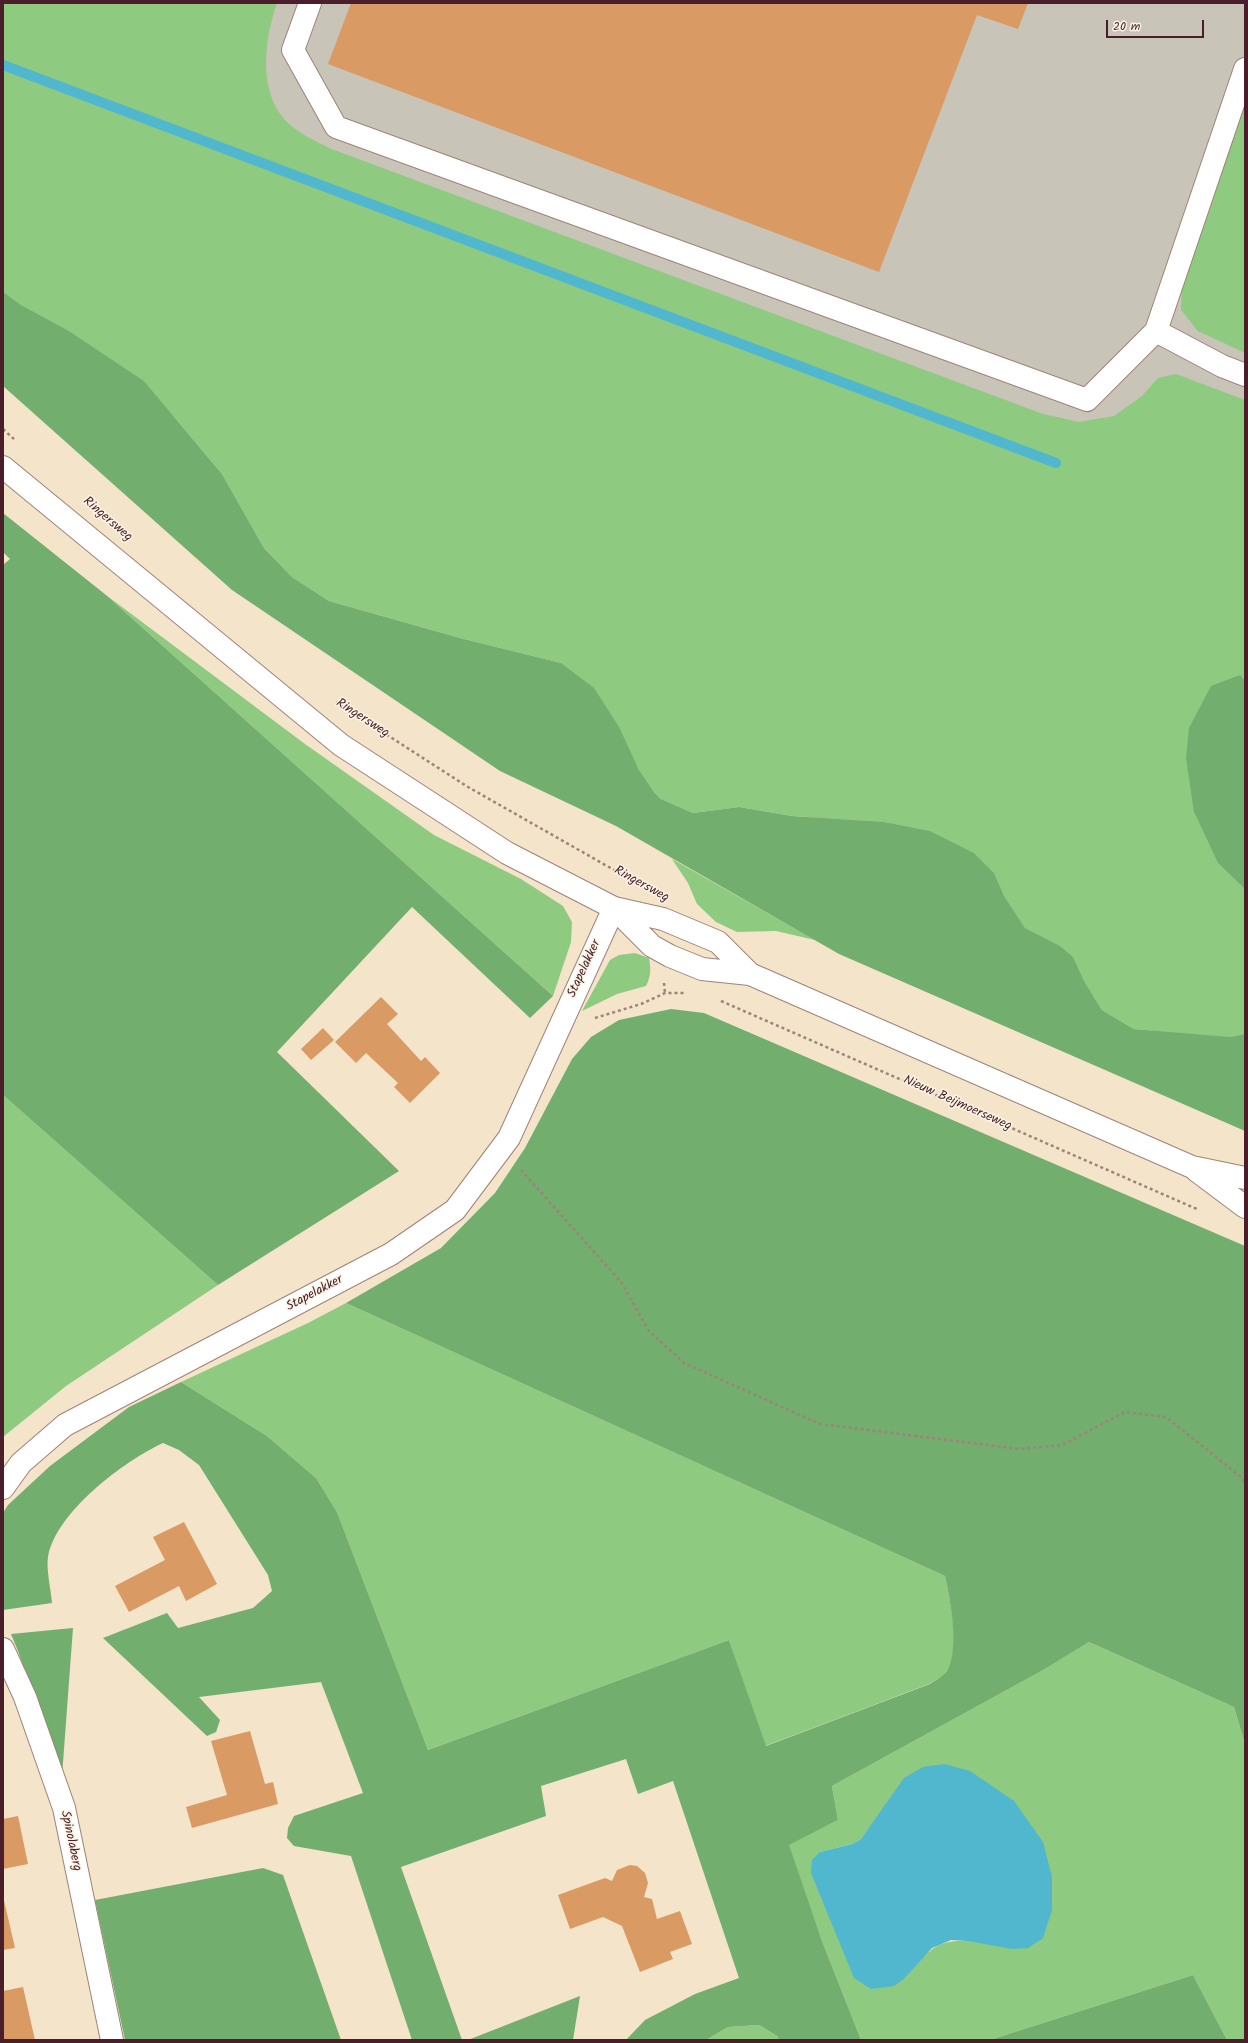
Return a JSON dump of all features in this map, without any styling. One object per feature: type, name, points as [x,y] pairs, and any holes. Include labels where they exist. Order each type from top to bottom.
[{"type":"main road","points":[[310,3],[293,50],[336,127],[1088,400],[1156,331],[1245,69]]},
{"type":"main road","points":[[1156,331],[1222,366],[1245,375]]},
{"type":"main road","name":"Ringersweg","points":[[3,466],[341,745],[507,853],[614,908]]},
{"type":"main road","points":[[614,908],[652,946],[670,956],[702,969],[750,974],[1192,1167],[1245,1178]]},
{"type":"main road","points":[[614,908],[663,919],[718,942],[750,974]]},
{"type":"main road","name":"Stapelakker","points":[[3,1488],[21,1463],[65,1425],[391,1254],[455,1210],[508,1138],[556,1030],[614,908]]},
{"type":"main road","points":[[1192,1167],[1245,1207]]},
{"type":"main road","name":"Spinolaberg","points":[[3,1649],[25,1697],[64,1808],[112,2040]]},
{"type":"path","points":[[3,429],[21,445]]},
{"type":"path","name":"Ringersweg","points":[[335,701],[468,787],[642,885]]},
{"type":"path","points":[[665,993],[666,965],[670,956]]},
{"type":"path","points":[[556,1030],[641,1004],[665,993],[692,994]]},
{"type":"path","name":"Nieuw Beijmoerseweg","points":[[719,1000],[1201,1211]]},
{"type":"path","points":[[501,1148],[621,1282],[648,1331],[684,1363],[820,1424],[1019,1449],[1062,1445],[1125,1412],[1166,1417],[1241,1477],[1245,1484]]},
{"type":"shaded area","points":[[3,3],[1245,3],[1245,1089],[3,309]]},
{"type":"green space","points":[[3,3],[277,3],[269,33],[266,66],[272,98],[279,112],[293,128],[329,148],[1043,414],[1079,422],[1114,416],[1142,396],[1158,378],[1176,374],[1245,400],[1245,681],[1239,675],[1194,812],[1218,863],[1245,889],[1245,1034],[1231,1037],[1134,1029],[1102,1010],[1084,981],[1073,957],[1060,946],[1025,928],[1004,896],[994,873],[974,853],[930,831],[884,822],[792,816],[739,807],[693,813],[661,799],[654,792],[561,663],[460,638],[329,601],[292,577],[264,548],[222,474],[144,381],[69,331],[21,305],[3,292]]},
{"type":"green space","points":[[1245,107],[1245,353],[1198,331],[1181,310],[1182,284]]},
{"type":"green space","points":[[3,292],[21,305],[69,331],[144,381],[222,474],[264,548],[292,577],[329,601],[460,638],[561,663],[594,688],[619,727],[638,768],[654,792],[661,799],[693,813],[739,807],[792,816],[884,822],[930,831],[974,853],[994,873],[1004,896],[1025,928],[1060,946],[1073,957],[1084,981],[1102,1010],[1134,1029],[1231,1037],[1245,1034],[1245,1131],[839,954],[616,826],[500,771],[232,590],[3,386]]},
{"type":"green space","points":[[3,513],[106,595],[553,996],[530,1018],[412,907],[277,1052],[399,1171],[218,1285],[3,1095],[3,565],[10,559],[3,552]]},
{"type":"green space","points":[[106,595],[305,744],[434,835],[521,879],[563,906],[572,922],[571,942],[553,996]]},
{"type":"green space","points":[[1240,675],[1245,681],[1245,889],[1218,863],[1194,812],[1186,758],[1189,728],[1211,686]]},
{"type":"green space","points":[[672,859],[815,940],[776,931],[737,932],[716,922],[697,904],[688,883]]},
{"type":"green space","points":[[635,953],[649,958],[650,972],[646,986],[617,994],[582,1011],[610,960],[619,955]]},
{"type":"green space","points":[[671,1009],[704,1013],[1245,1246],[1245,1744],[1234,1707],[1089,1642],[1045,1669],[832,1786],[838,1820],[789,1845],[822,1941],[861,2040],[779,2040],[777,2036],[759,2025],[728,2027],[706,2040],[626,2040],[645,2020],[695,1994],[739,1978],[673,1781],[638,1794],[626,1759],[541,1786],[546,1816],[401,1867],[462,2040],[412,2040],[351,1856],[294,1846],[287,1838],[288,1828],[294,1816],[363,1793],[321,1682],[199,1697],[220,1720],[216,1732],[207,1736],[103,1638],[167,1613],[178,1628],[253,1608],[272,1591],[268,1575],[199,1465],[179,1450],[163,1443],[130,1462],[94,1490],[64,1523],[54,1540],[48,1557],[48,1573],[52,1603],[3,1610],[3,1513],[8,1505],[50,1466],[129,1407],[181,1382],[267,1436],[316,1478],[337,1512],[428,1750],[729,1640],[766,1746],[930,1684],[941,1677],[947,1671],[951,1662],[953,1650],[953,1624],[945,1576],[346,1303],[441,1248],[495,1193],[525,1148],[572,1059],[591,1037],[619,1020]]},
{"type":"green space","points":[[3,1095],[218,1285],[66,1386],[3,1437]]},
{"type":"green space","points":[[346,1303],[945,1576],[952,1611],[954,1638],[951,1662],[947,1671],[941,1677],[929,1684],[765,1746],[729,1640],[428,1750],[337,1512],[316,1478],[267,1436],[181,1382],[308,1323]]},
{"type":"green space","points":[[73,1628],[62,1776],[11,1634]]},
{"type":"green space","points":[[1089,1642],[1234,1707],[1245,1744],[1245,2040],[1227,2040],[1193,1975],[990,2040],[861,2040],[822,1941],[788,1845],[838,1820],[832,1786],[1045,1669]],"holes":[[[879,1815],[968,1941],[956,1941],[938,1946],[925,1955],[905,1978],[820,1852],[852,1844],[861,1839]]]},
{"type":"green space","points":[[263,1868],[283,1875],[341,2040],[125,2040],[95,1900]]},
{"type":"green space","points":[[1193,1975],[1227,2040],[990,2040]]},
{"type":"green space","points":[[580,1996],[573,2040],[468,2040]]},
{"type":"green space","points":[[759,2025],[777,2036],[779,2040],[706,2040],[728,2027]]},
{"type":"water","points":[[944,1764],[970,1771],[1014,1801],[1043,1842],[1052,1877],[1052,1910],[1043,1938],[1028,1948],[1012,1949],[968,1941],[951,1940],[932,1948],[905,1978],[894,1986],[871,1989],[854,1978],[811,1873],[812,1860],[820,1852],[852,1844],[861,1839],[904,1778],[923,1767]]},
{"type":"building","points":[[351,3],[1028,3],[1018,29],[977,15],[879,272],[328,64]]},
{"type":"building","points":[[381,997],[398,1014],[387,1024],[421,1061],[425,1057],[440,1073],[410,1103],[394,1087],[398,1083],[366,1053],[356,1063],[335,1042]]},
{"type":"building","points":[[323,1028],[334,1040],[311,1060],[301,1049]]},
{"type":"building","points":[[184,1522],[217,1584],[186,1601],[179,1586],[129,1612],[115,1586],[165,1560],[153,1537]]},
{"type":"building","points":[[250,1731],[265,1784],[273,1782],[278,1804],[192,1828],[186,1807],[227,1795],[211,1741]]},
{"type":"building","points":[[18,1816],[28,1864],[3,1869],[3,1819]]},
{"type":"building","points":[[630,1865],[637,1866],[645,1873],[648,1883],[644,1897],[652,1899],[657,1919],[680,1911],[692,1944],[670,1952],[673,1959],[640,1972],[622,1926],[603,1917],[570,1929],[558,1895],[605,1878],[612,1881],[617,1870]]},
{"type":"building","points":[[3,1896],[15,1948],[3,1950]]},
{"type":"building","points":[[23,1987],[35,2040],[3,2040],[3,1991]]},
{"type":"waterway","points":[[3,65],[1056,463]]}]
